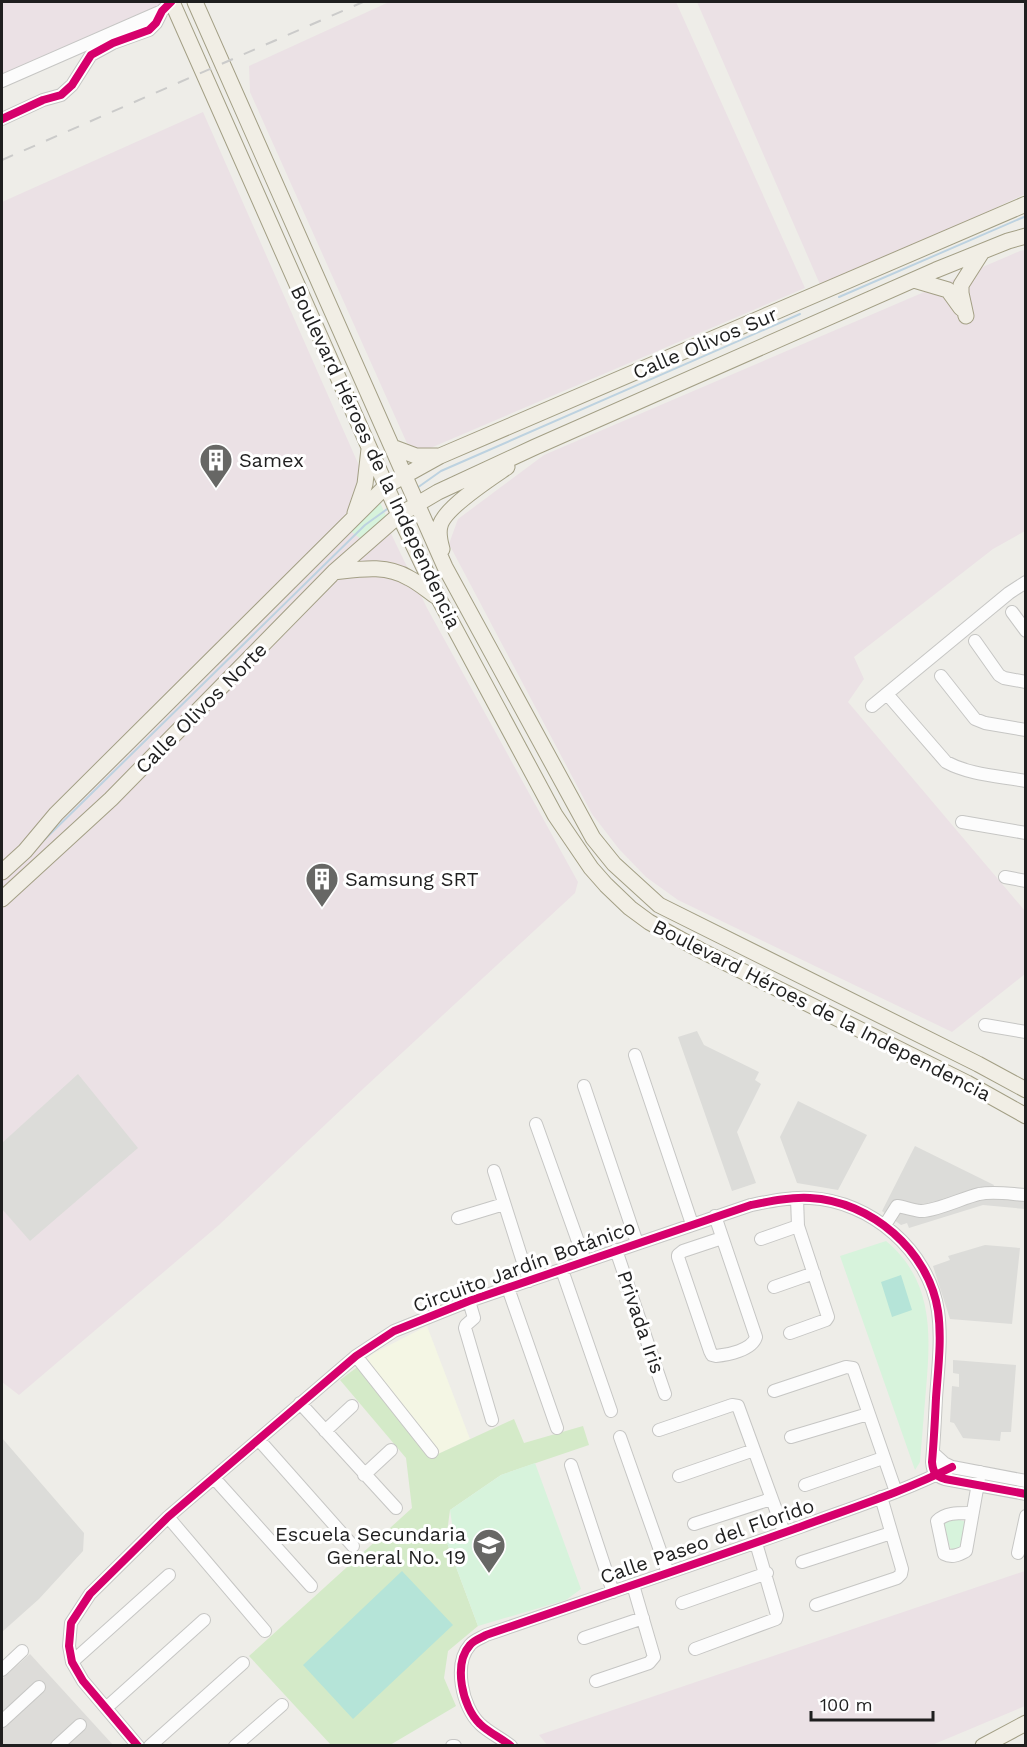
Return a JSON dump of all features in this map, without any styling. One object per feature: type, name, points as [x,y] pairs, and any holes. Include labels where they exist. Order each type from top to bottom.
[{"type":"main road","name":"Boulevard Héroes de la Independencia","points":[[195,2],[445,567],[592,838],[614,864],[659,904],[1026,1090]]},
{"type":"main road","name":"Boulevard Héroes de la Independencia","points":[[168,4],[439,599],[555,814],[591,868],[630,908],[649,922],[700,950],[967,1083],[1026,1116]]},
{"type":"main road","name":"Calle Olivos Sur","points":[[386,486],[440,456],[1026,204]]},
{"type":"main road","name":"Calle Olivos Sur","points":[[399,515],[458,482],[535,447],[914,280],[1026,236]]},
{"type":"main road","points":[[914,280],[955,288],[982,252]]},
{"type":"main road","points":[[392,447],[416,456],[440,456]]},
{"type":"main road","points":[[445,567],[439,536],[440,525],[445,516],[481,486],[535,447]]},
{"type":"main road","points":[[354,516],[365,484],[369,449]]},
{"type":"main road","name":"Calle Olivos Norte","points":[[2,872],[25,851],[56,814],[386,486]]},
{"type":"main road","name":"Calle Olivos Norte","points":[[2,899],[111,799],[334,572],[399,515]]},
{"type":"main road","points":[[334,572],[381,568],[394,570],[409,577],[439,599]]},
{"type":"main road","points":[[649,922],[685,931],[693,928],[697,923]]},
{"type":"main road","points":[[983,1746],[1026,1723]]},
{"type":"main road","points":[[990,1746],[1026,1734]]},
{"type":"street","points":[[2,81],[168,4]]},
{"type":"street","points":[[2,119],[43,100],[61,95],[72,85],[92,55],[149,30],[168,4]]},
{"type":"street","points":[[872,706],[1009,593],[1026,582]]},
{"type":"street","points":[[1012,612],[1026,631]]},
{"type":"street","points":[[975,640],[999,675],[1026,682]]},
{"type":"street","points":[[941,676],[975,719],[985,723],[1026,730]]},
{"type":"street","points":[[887,694],[946,762],[968,771],[1026,781]]},
{"type":"street","points":[[963,822],[1026,833]]},
{"type":"street","points":[[1005,877],[1026,881]]},
{"type":"street","points":[[985,1025],[1026,1032]]},
{"type":"street","points":[[635,1055],[692,1224]]},
{"type":"street","points":[[584,1086],[636,1243]]},
{"type":"street","points":[[536,1125],[585,1261]]},
{"type":"street","points":[[494,1171],[529,1281]]},
{"type":"street","points":[[885,1226],[897,1206],[919,1211],[981,1194],[1026,1195]]},
{"type":"street","points":[[790,1333],[826,1320],[828,1317],[798,1226],[797,1198]]},
{"type":"street","name":"Circuito Jardín Botánico","points":[[138,1746],[83,1681],[72,1662],[69,1646],[71,1623],[90,1594],[168,1517],[356,1356],[394,1331],[469,1301],[715,1216],[751,1205],[813,1198],[858,1210],[885,1226],[905,1244],[926,1275],[938,1310],[939,1351],[932,1467],[936,1475]]},
{"type":"street","points":[[458,1218],[504,1204]]},
{"type":"street","points":[[715,1216],[756,1337],[756,1340],[746,1348],[719,1356],[712,1355],[678,1255],[722,1238]]},
{"type":"street","points":[[761,1239],[798,1226]]},
{"type":"street","name":"Privada Iris","points":[[616,1250],[665,1394]]},
{"type":"street","points":[[562,1270],[611,1412]]},
{"type":"street","points":[[774,1287],[814,1273]]},
{"type":"street","points":[[508,1288],[557,1428]]},
{"type":"street","points":[[469,1301],[474,1318],[465,1328],[492,1420]]},
{"type":"street","points":[[356,1356],[432,1452]]},
{"type":"street","points":[[774,1391],[851,1367],[896,1492]]},
{"type":"street","points":[[300,1403],[396,1508]]},
{"type":"street","points":[[659,1430],[736,1405],[784,1532]]},
{"type":"street","points":[[325,1431],[352,1406]]},
{"type":"street","points":[[791,1437],[868,1414]]},
{"type":"street","points":[[620,1437],[668,1573]]},
{"type":"street","points":[[259,1440],[353,1546]]},
{"type":"street","points":[[364,1474],[391,1450]]},
{"type":"street","points":[[679,1476],[754,1450]]},
{"type":"street","points":[[933,1453],[939,1460],[952,1467],[1026,1481]]},
{"type":"street","points":[[805,1485],[884,1458]]},
{"type":"street","points":[[571,1465],[613,1592]]},
{"type":"street","name":"Calle Paseo del Florido","points":[[511,1746],[479,1723],[471,1712],[464,1695],[461,1683],[461,1664],[471,1643],[486,1635],[756,1543],[896,1492],[952,1467]]},
{"type":"street","points":[[972,1513],[980,1472]]},
{"type":"street","points":[[936,1475],[945,1479],[1026,1494]]},
{"type":"street","points":[[214,1478],[311,1586]]},
{"type":"street","points":[[816,1605],[897,1578],[901,1574],[902,1569],[881,1497]]},
{"type":"street","points":[[694,1524],[771,1499]]},
{"type":"street","points":[[1018,1553],[1026,1516]]},
{"type":"street","points":[[168,1517],[265,1631]]},
{"type":"street","points":[[802,1562],[891,1533]]},
{"type":"street","points":[[695,1648],[776,1619],[777,1615],[756,1543]]},
{"type":"street","points":[[682,1603],[766,1574]]},
{"type":"street","points":[[72,1662],[169,1575]]},
{"type":"street","points":[[596,1681],[649,1663],[654,1657],[633,1585]]},
{"type":"street","points":[[584,1638],[643,1618]]},
{"type":"street","points":[[106,1708],[204,1620]]},
{"type":"street","points":[[2,1670],[22,1652]]},
{"type":"street","points":[[150,1746],[243,1663]]},
{"type":"street","points":[[2,1721],[39,1687]]},
{"type":"street","points":[[235,1746],[282,1705]]},
{"type":"street","points":[[57,1746],[80,1725]]},
{"type":"shaded area","points":[[2,2],[159,2],[161,7],[2,76]]},
{"type":"shaded area","points":[[389,2],[676,2],[805,288],[421,452],[410,450],[250,92],[249,66]]},
{"type":"shaded area","points":[[697,2],[1025,2],[1025,194],[822,289]]},
{"type":"shaded area","points":[[203,112],[368,486],[427,608],[578,882],[575,893],[219,1225],[19,1395],[2,1382],[2,202]]},
{"type":"shaded area","points":[[1025,250],[1025,531],[993,549],[854,657],[864,679],[848,702],[1025,911],[1025,974],[952,1032],[678,900],[646,877],[619,849],[592,814],[449,544],[458,519],[544,455]]},
{"type":"shaded area","points":[[697,1031],[704,1045],[759,1072],[755,1080],[761,1084],[737,1132],[756,1183],[732,1191],[678,1037]]},
{"type":"shaded area","points":[[78,1074],[138,1148],[30,1241],[2,1209],[2,1143]]},
{"type":"shaded area","points":[[798,1101],[867,1135],[838,1190],[797,1183],[780,1137]]},
{"type":"shaded area","points":[[915,1146],[994,1185],[991,1192],[1025,1195],[1025,1209],[983,1205],[909,1228],[907,1223],[901,1225],[882,1211]]},
{"type":"shaded area","points":[[985,1245],[1020,1248],[1012,1324],[950,1319],[933,1266],[950,1260],[948,1256]]},
{"type":"shaded area","points":[[901,1275],[912,1310],[892,1317],[881,1282]]},
{"type":"shaded area","points":[[427,1326],[470,1439],[438,1454],[366,1364],[366,1359],[374,1353]]},
{"type":"shaded area","points":[[953,1360],[1016,1365],[1011,1432],[1001,1432],[1000,1441],[963,1438],[954,1423],[950,1422],[952,1386],[959,1387],[959,1374],[953,1373]]},
{"type":"shaded area","points":[[2,1438],[84,1533],[83,1551],[39,1599],[2,1632]]},
{"type":"shaded area","points":[[402,1571],[453,1625],[353,1719],[303,1665]]},
{"type":"shaded area","points":[[1025,1571],[1025,1706],[932,1745],[548,1746],[539,1735]]},
{"type":"shaded area","points":[[30,1654],[113,1745],[2,1745],[2,1679]]},
{"type":"green space","points":[[379,500],[387,518],[362,540],[348,529]]},
{"type":"green space","points":[[886,1241],[913,1273],[921,1290],[928,1328],[928,1368],[920,1462],[915,1470],[840,1256]]},
{"type":"green space","points":[[360,1365],[438,1454],[514,1419],[524,1443],[583,1426],[589,1445],[501,1475],[450,1510],[446,1540],[478,1626],[448,1651],[444,1678],[456,1706],[390,1745],[331,1745],[249,1656],[412,1508],[406,1458],[340,1380]]},
{"type":"green space","points":[[535,1463],[581,1589],[566,1600],[478,1626],[446,1540],[453,1530],[450,1510],[501,1475]]},
{"type":"green space","points":[[957,1519],[966,1522],[961,1547],[959,1550],[951,1550],[942,1522]]},
{"type":"waterway","points":[[839,297],[1026,216]]},
{"type":"waterway","points":[[417,488],[441,471],[800,314]]},
{"type":"waterway","points":[[42,842],[365,525],[390,507]]},
{"type":"railway","points":[[2,160],[363,2]]},
{"type":"cycle path","points":[[2,119],[43,100],[61,95],[72,85],[91,55],[113,43],[149,30],[171,2]]},
{"type":"cycle path","points":[[138,1746],[83,1681],[72,1662],[69,1646],[71,1623],[90,1594],[168,1517],[356,1356],[394,1331],[469,1301],[751,1205],[795,1198],[833,1201],[854,1208],[875,1219],[894,1233],[923,1268],[938,1311],[940,1343],[932,1462],[934,1471],[945,1479],[1026,1494]]},
{"type":"cycle path","points":[[511,1746],[480,1724],[464,1697],[462,1663],[465,1653],[476,1640],[858,1506],[952,1467]]},
{"type":"place","name":"Samex","points":[[216,489]]},
{"type":"place","name":"Samsung SRT","points":[[322,908]]},
{"type":"place","name":"Escuela Secundaria General No. 19","points":[[489,1574]]}]
